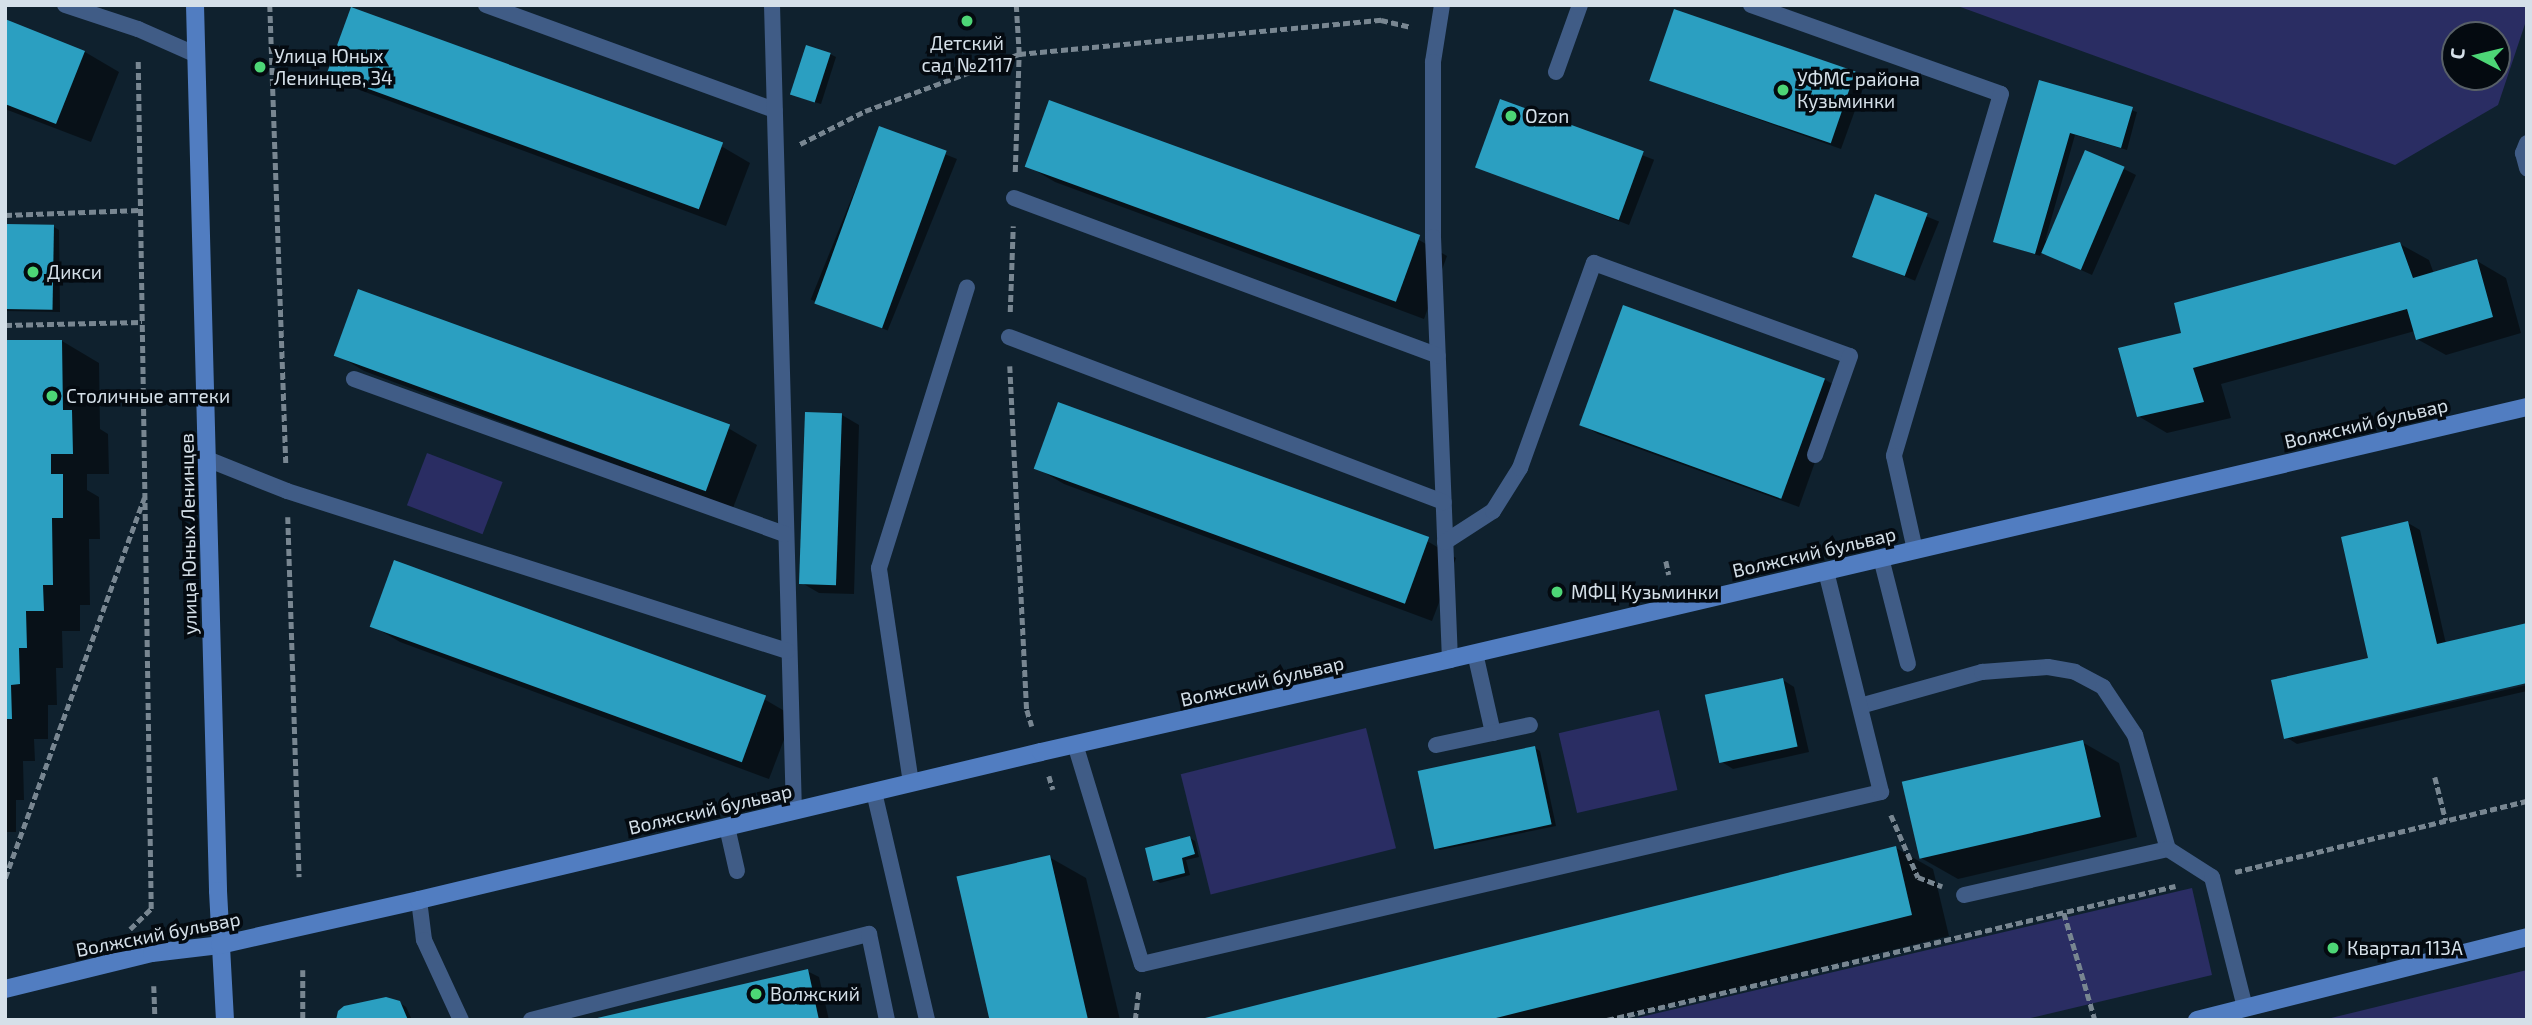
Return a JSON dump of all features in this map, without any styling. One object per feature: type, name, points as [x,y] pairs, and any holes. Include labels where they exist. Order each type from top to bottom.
[{"type":"street","name":"улица Юных Ленинцев","points":[[195,5],[220,945],[225,1020]]},
{"type":"street","name":"Волжский бульвар","points":[[5,989],[152,953],[220,945],[419,900],[1075,744],[2527,407]]},
{"type":"street","points":[[2197,1020],[2527,937]]},
{"type":"lane","points":[[65,5],[138,29],[197,55]]},
{"type":"lane","points":[[486,5],[775,110]]},
{"type":"lane","points":[[1442,5],[1440,33],[1433,62],[1433,237],[1450,659]]},
{"type":"lane","points":[[1556,72],[1579,8],[1561,5]]},
{"type":"lane","points":[[1751,5],[2001,94],[1894,456],[1914,550]]},
{"type":"lane","points":[[769,6],[775,110],[787,651],[794,811]]},
{"type":"lane","points":[[2527,143],[2523,153],[2527,168]]},
{"type":"lane","points":[[1014,198],[1438,356]]},
{"type":"lane","points":[[1445,542],[1493,511],[1520,468],[1594,263],[1850,356],[1815,455]]},
{"type":"lane","points":[[911,783],[879,568],[967,288]]},
{"type":"lane","points":[[1009,337],[1444,502]]},
{"type":"lane","points":[[354,379],[785,534]]},
{"type":"lane","points":[[207,459],[287,491],[787,651]]},
{"type":"lane","points":[[1881,558],[1908,664]]},
{"type":"lane","points":[[1075,744],[1142,964],[1881,792],[1826,571]]},
{"type":"lane","points":[[1475,653],[1493,733]]},
{"type":"lane","points":[[1860,706],[1982,672],[2048,667],[2075,671],[2103,687],[2135,735],[2168,849],[2212,877],[2245,1007]]},
{"type":"lane","points":[[1436,745],[1530,725]]},
{"type":"lane","points":[[874,792],[928,1020]]},
{"type":"lane","points":[[727,827],[737,871]]},
{"type":"lane","points":[[1964,895],[2168,849]]},
{"type":"lane","points":[[419,900],[425,940],[461,1020]]},
{"type":"lane","points":[[531,1020],[869,934],[887,1020]]},
{"type":"path","points":[[270,5],[273,131]]},
{"type":"path","points":[[776,157],[865,111],[1019,54],[1381,20],[1440,33]]},
{"type":"path","points":[[138,29],[152,909]]},
{"type":"path","points":[[5,215],[140,210]]},
{"type":"path","points":[[5,325],[142,322]]},
{"type":"path","points":[[5,878],[145,495]]},
{"type":"path","points":[[1666,561],[1669,575]]},
{"type":"path","points":[[1027,710],[1032,726]]},
{"type":"path","points":[[2435,777],[2446,821]]},
{"type":"path","points":[[1881,792],[1918,877],[1964,895]]},
{"type":"path","points":[[1607,1020],[2527,801]]},
{"type":"path","points":[[2064,913],[2095,1020]]},
{"type":"path","points":[[303,970],[303,1020]]},
{"type":"path","points":[[153,986],[155,1020]]},
{"type":"shaded area","points":[[1955,5],[2527,5],[2527,18],[2511,66],[2511,21],[2441,21],[2441,91],[2503,91],[2498,105],[2395,165]]},
{"type":"shaded area","points":[[427,453],[503,482],[483,534],[407,505]]},
{"type":"shaded area","points":[[1659,710],[1677,790],[1577,813],[1559,733]]},
{"type":"shaded area","points":[[1366,728],[1396,848],[1211,895],[1181,774]]},
{"type":"shaded area","points":[[2192,888],[2212,975],[2022,1020],[1628,1020]]},
{"type":"shaded area","points":[[2527,970],[2527,1020],[2323,1020]]},
{"type":"building","points":[[351,7],[723,142],[699,209],[327,74]]},
{"type":"building","points":[[1674,9],[1856,72],[1831,143],[1649,81]]},
{"type":"building","points":[[5,19],[85,51],[56,124],[5,104]]},
{"type":"building","points":[[806,45],[831,53],[815,102],[790,94]]},
{"type":"building","points":[[2039,80],[2133,107],[2121,148],[2070,133],[2035,254],[1993,242]]},
{"type":"building","points":[[1500,99],[1644,151],[1619,220],[1475,168]]},
{"type":"building","points":[[1049,100],[1420,235],[1396,302],[1025,167]]},
{"type":"building","points":[[879,126],[947,151],[882,328],[814,304]]},
{"type":"building","points":[[2085,150],[2125,167],[2081,270],[2041,253]]},
{"type":"building","points":[[1875,194],[1928,213],[1905,276],[1852,257]]},
{"type":"building","points":[[5,224],[54,225],[53,310],[5,309]]},
{"type":"building","points":[[2400,242],[2413,278],[2477,259],[2493,317],[2416,340],[2407,309],[2193,368],[2204,402],[2137,417],[2118,348],[2181,333],[2174,303]]},
{"type":"building","points":[[358,289],[730,424],[706,491],[334,356]]},
{"type":"building","points":[[1623,305],[1825,379],[1781,499],[1579,425]]},
{"type":"building","points":[[5,340],[62,340],[63,410],[72,410],[73,454],[51,454],[51,474],[63,474],[63,518],[52,518],[53,585],[43,585],[44,611],[26,611],[27,648],[19,648],[20,684],[11,685],[12,719],[5,719]]},
{"type":"building","points":[[1058,402],[1429,537],[1405,604],[1034,469]]},
{"type":"building","points":[[805,412],[842,413],[836,585],[799,584]]},
{"type":"building","points":[[2408,521],[2437,644],[2527,623],[2527,683],[2284,739],[2271,680],[2368,658],[2341,537]]},
{"type":"building","points":[[394,560],[766,695],[742,762],[370,627]]},
{"type":"building","points":[[1783,678],[1798,746],[1719,763],[1705,695]]},
{"type":"building","points":[[2083,740],[2101,817],[1920,859],[1902,782]]},
{"type":"building","points":[[1535,746],[1552,824],[1434,849],[1418,771]]},
{"type":"building","points":[[1190,836],[1195,854],[1182,858],[1185,873],[1153,881],[1145,848]]},
{"type":"building","points":[[1896,846],[1912,915],[1488,1020],[1197,1020]]},
{"type":"building","points":[[1050,855],[1088,1020],[990,1020],[956,877]]},
{"type":"building","name":"Волжский","points":[[808,969],[819,1020],[593,1020],[593,1019]]},
{"type":"building","points":[[386,997],[400,1001],[408,1020],[336,1020],[338,1011],[344,1006]]},
{"type":"place","name":"Детский сад №2117","points":[[967,21]]},
{"type":"place","name":"Улица Юных Ленинцев, 34","points":[[260,67]]},
{"type":"place","name":"УФМС района Кузьминки","points":[[1783,90]]},
{"type":"place","name":"Ozon","points":[[1511,116]]},
{"type":"place","name":"Дикси","points":[[33,272]]},
{"type":"place","name":"Столичные аптеки","points":[[52,396]]},
{"type":"place","name":"МФЦ Кузьминки","points":[[1557,592]]},
{"type":"place","name":"Квартал 113А","points":[[2333,948]]},
{"type":"place","name":"Волжский","points":[[756,994]]}]
